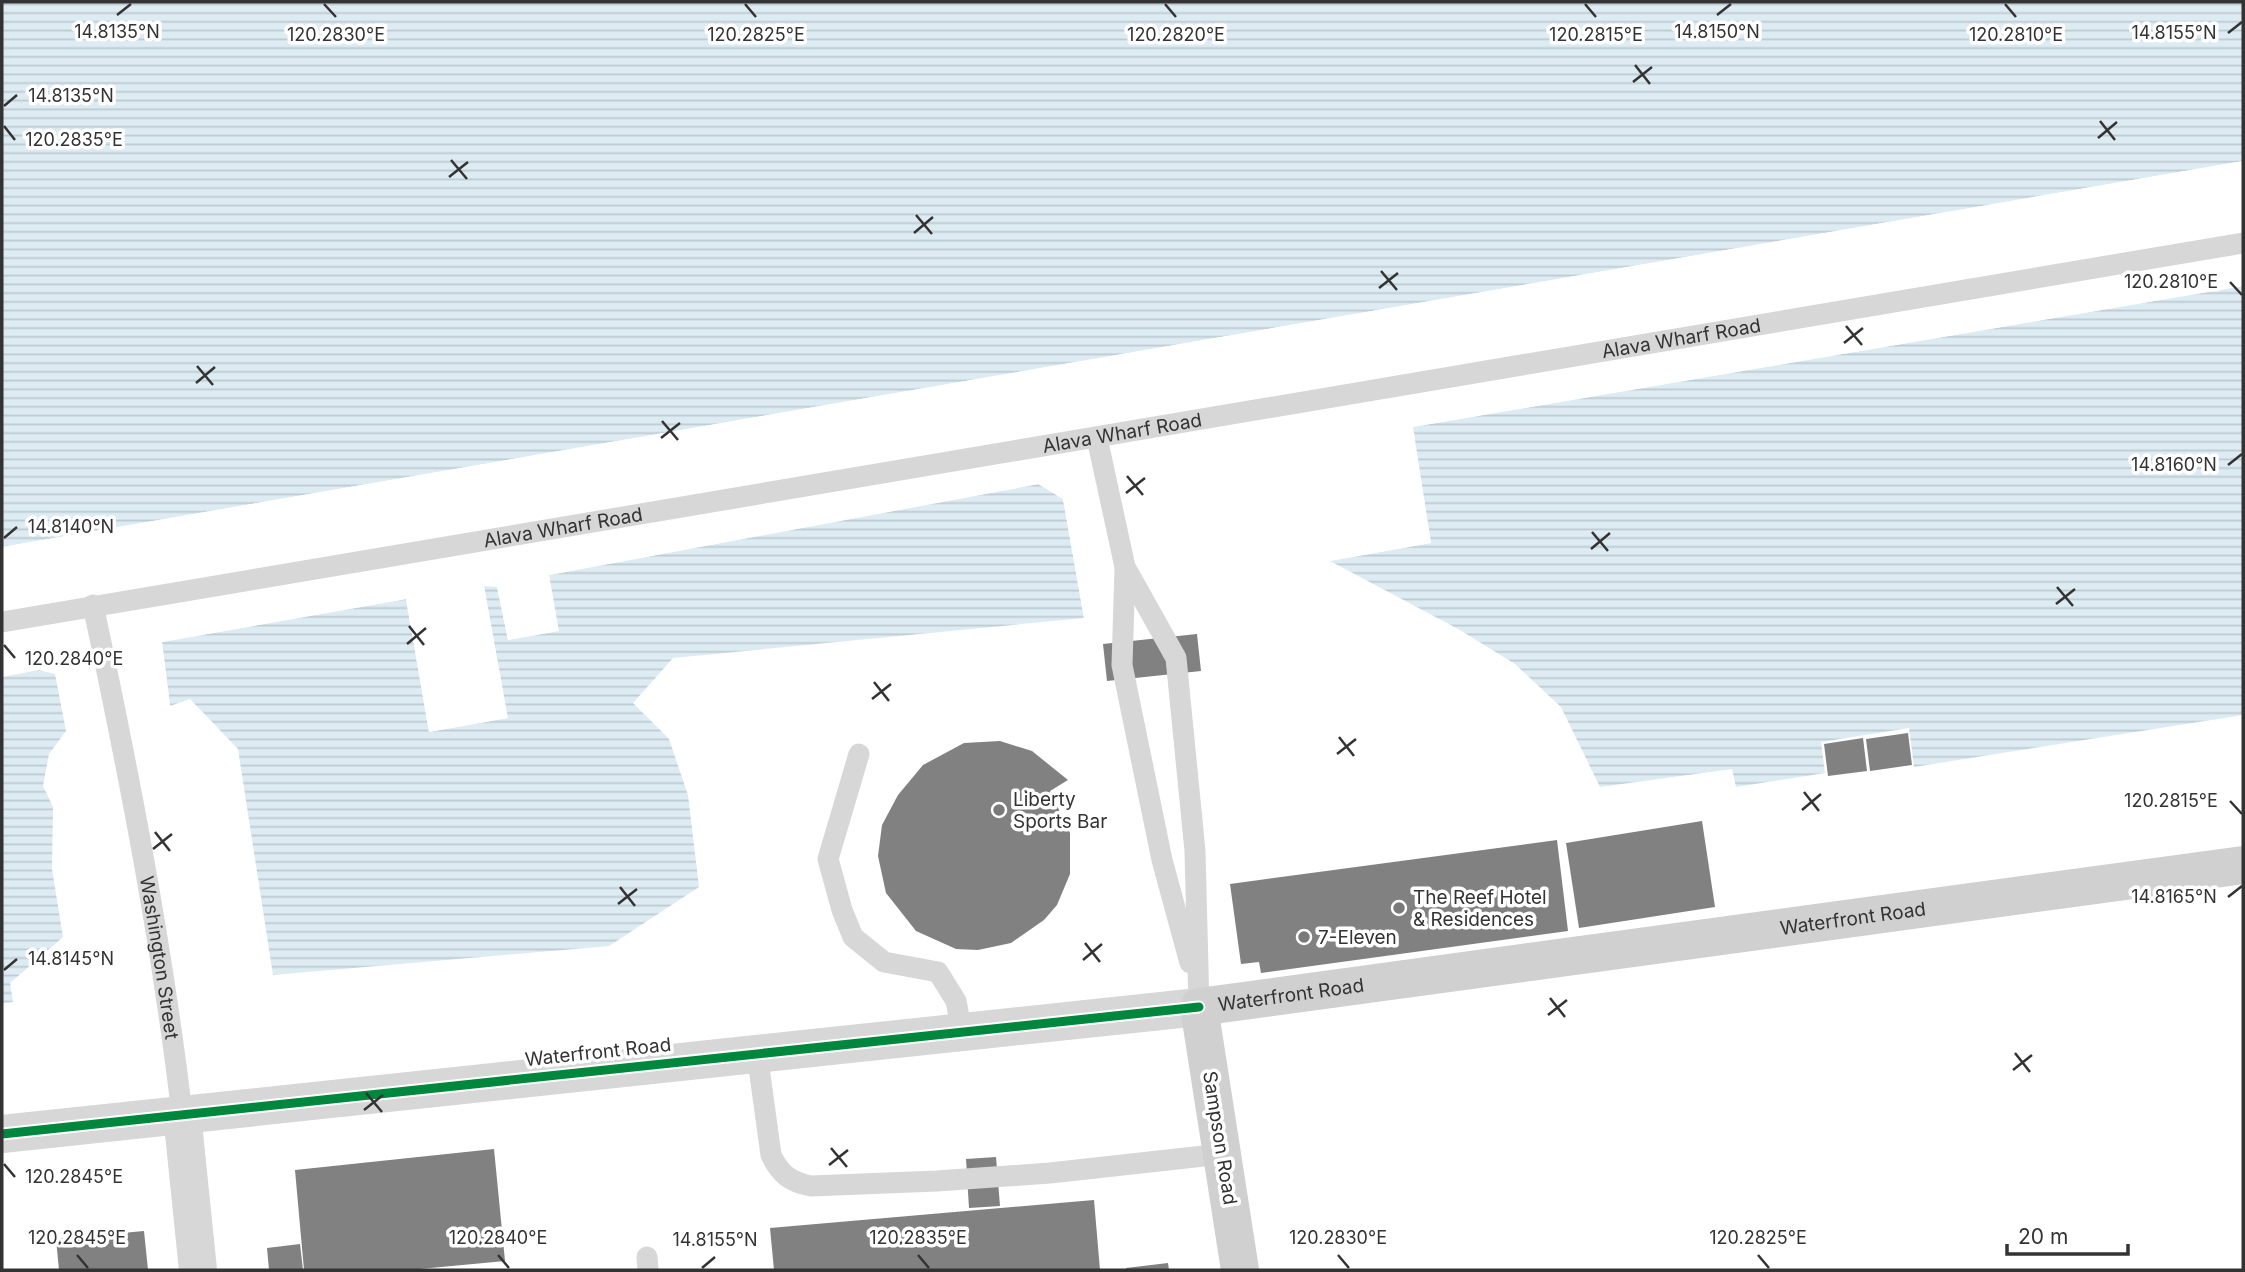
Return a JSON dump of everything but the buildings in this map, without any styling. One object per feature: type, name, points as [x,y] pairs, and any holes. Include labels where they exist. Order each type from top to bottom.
[{"type":"main road","name":"Waterfront Road","points":[[1199,1003],[2243,865]]},
{"type":"main road","name":"Sampson Road","points":[[1199,1003],[1240,1270]]},
{"type":"street","name":"Waterfront Road","points":[[2,1134],[962,1032],[1199,1003]]},
{"type":"street","name":"Washington Street","points":[[182,1114],[198,1270]]},
{"type":"lane","name":"Alava Wharf Road","points":[[2,622],[2243,243]]},
{"type":"lane","points":[[1097,438],[1125,567],[1122,665],[1162,860],[1199,1003]]},
{"type":"lane","points":[[1125,567],[1176,658],[1195,851],[1199,1003]]},
{"type":"lane","name":"Washington Street","points":[[93,606],[121,737],[167,995],[182,1114]]},
{"type":"lane","points":[[859,754],[828,859],[842,909],[853,937],[884,962],[937,972],[956,1001],[962,1032]]},
{"type":"lane","points":[[757,1053],[771,1155],[776,1167],[797,1183],[811,1186],[950,1180],[1050,1173],[1222,1154]]},
{"type":"shaded area","points":[[2,2],[2243,2],[2243,161],[2,547]]},
{"type":"shaded area","points":[[2243,286],[2243,715],[1914,767],[1909,728],[1821,742],[1825,773],[1736,787],[1732,769],[1600,787],[1561,707],[1515,664],[1460,630],[1330,561],[1431,543],[1412,427]]},
{"type":"shaded area","points":[[1039,484],[1063,499],[1084,618],[673,658],[633,703],[669,739],[688,795],[699,887],[609,946],[273,975],[238,749],[190,699],[170,706],[162,642],[406,599],[429,732],[507,718],[484,586],[497,586],[508,640],[558,631],[549,575]]},
{"type":"shaded area","points":[[39,670],[55,674],[66,731],[49,754],[43,786],[53,807],[52,869],[63,937],[10,983],[13,1002],[2,1003],[2,677]]},
{"type":"pier","points":[[2243,161],[2243,165],[2,551],[2,547]]},
{"type":"pier","points":[[2243,283],[2243,286],[1413,427],[1431,543],[1330,561],[1330,557],[1427,540],[1409,428],[1411,424]]},
{"type":"pier","points":[[1038,480],[1066,498],[1088,617],[1084,618],[1063,499],[1038,484],[549,575],[559,631],[508,640],[497,587],[484,586],[508,718],[429,732],[406,599],[162,642],[170,706],[167,706],[158,642],[160,639],[406,596],[410,599],[432,728],[504,716],[480,587],[483,583],[500,585],[510,636],[555,628],[545,576],[548,572]]},
{"type":"cycle path","points":[[2,1134],[1199,1007]]},
{"type":"place","name":"Liberty Sports Bar","points":[[999,810]]},
{"type":"place","name":"The Reef Hotel & Residences","points":[[1399,908]]},
{"type":"place","name":"7-Eleven","points":[[1304,937]]}]
